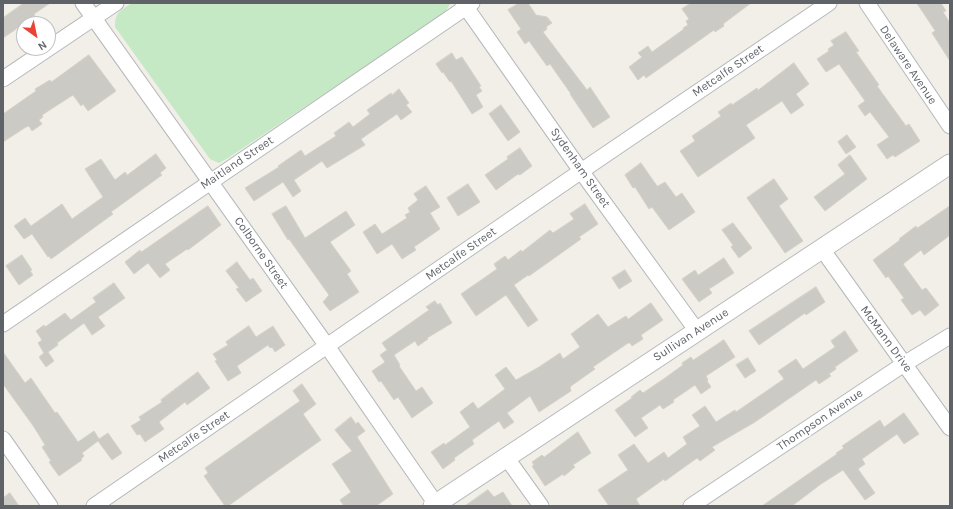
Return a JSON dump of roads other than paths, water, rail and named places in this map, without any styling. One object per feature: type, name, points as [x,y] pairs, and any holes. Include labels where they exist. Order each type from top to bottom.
[{"type":"street","name":"Colborne Street","points":[[83,3],[327,346],[435,505]]},
{"type":"street","points":[[3,79],[116,3]]},
{"type":"street","name":"Metcalfe Street","points":[[94,506],[581,171],[829,3]]},
{"type":"street","name":"Delaware Avenue","points":[[867,3],[950,126]]},
{"type":"street","name":"Sydenham Street","points":[[467,4],[581,171],[697,331]]},
{"type":"street","name":"Maitland Street","points":[[3,324],[467,4]]},
{"type":"street","name":"Sullivan Avenue","points":[[435,505],[950,164]]},
{"type":"street","name":"McMann Drive","points":[[822,249],[950,428]]},
{"type":"street","name":"Thompson Avenue","points":[[691,506],[904,364],[950,336]]},
{"type":"street","points":[[3,438],[50,506]]},
{"type":"street","points":[[506,457],[541,506]]}]
